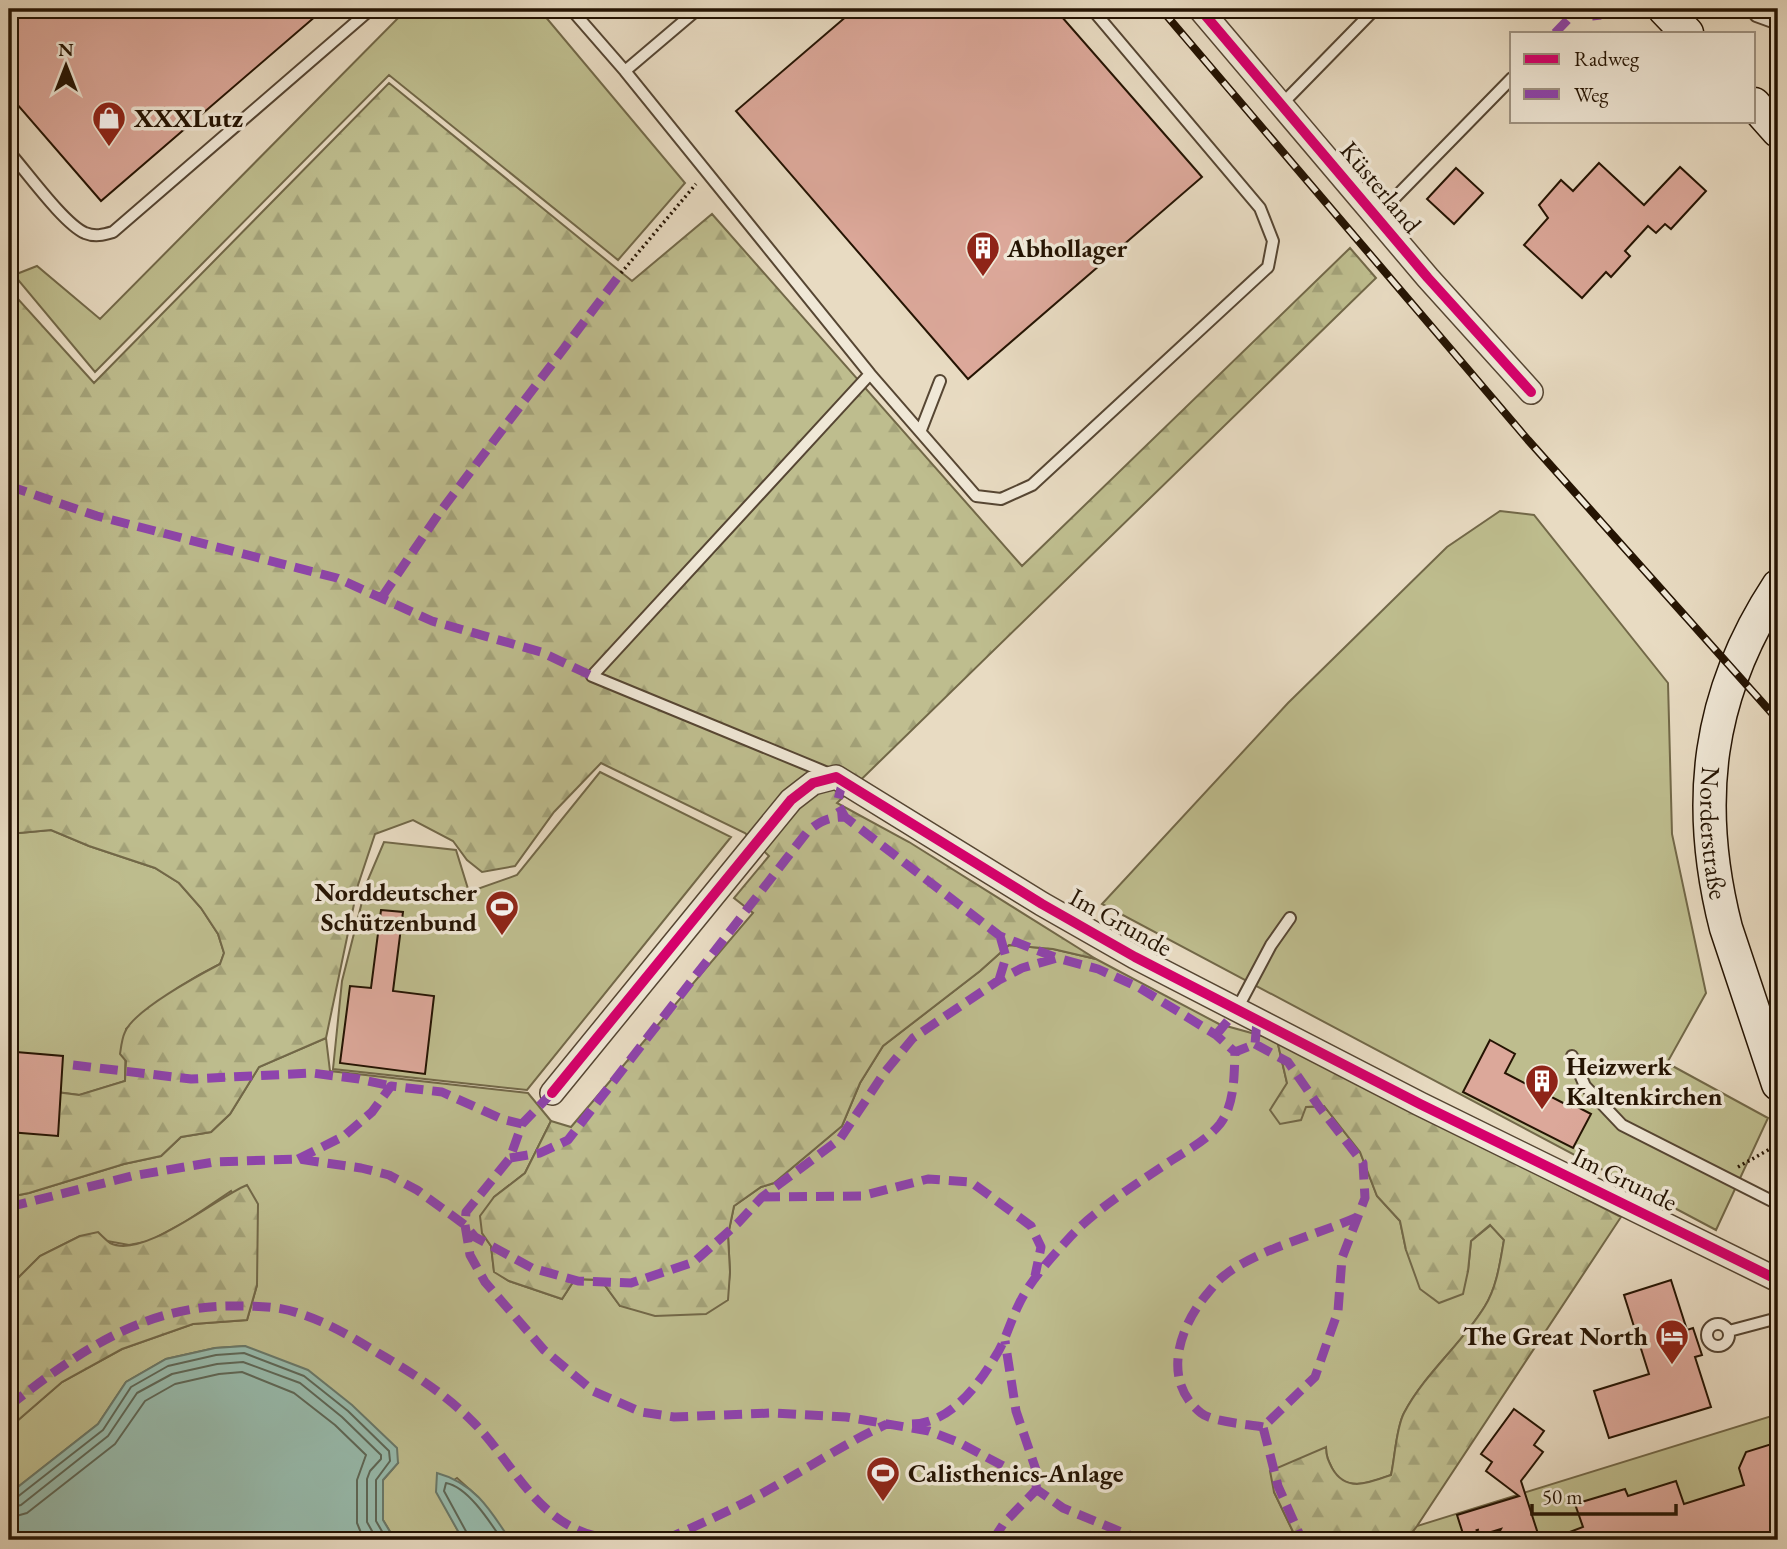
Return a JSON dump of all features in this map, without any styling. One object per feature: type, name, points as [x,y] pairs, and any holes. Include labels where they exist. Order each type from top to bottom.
[{"type":"main road","points":[[1664,9],[1686,32]]},
{"type":"main road","points":[[1756,106],[1778,131]]},
{"type":"main road","name":"Norderstraße","points":[[1778,586],[1740,653],[1726,688],[1714,749],[1709,801],[1711,854],[1719,902],[1778,1084]]},
{"type":"street","name":"Küsterland","points":[[1200,9],[1428,278],[1531,392]]},
{"type":"street","name":"Im Grunde","points":[[836,777],[1042,904],[1236,1011],[1778,1280]]},
{"type":"street","points":[[552,1093],[791,800],[813,783],[836,777]]},
{"type":"lane","points":[[9,152],[67,219],[85,233],[99,236],[113,232],[370,9]]},
{"type":"lane","points":[[570,9],[625,71],[870,374],[976,496],[1001,499],[1032,485],[1268,267],[1273,241],[1260,208],[1092,9]]},
{"type":"lane","points":[[625,71],[698,9]]},
{"type":"lane","points":[[1281,105],[1375,9]]},
{"type":"lane","points":[[1750,9],[1756,16],[1778,24]]},
{"type":"lane","points":[[1377,216],[1510,80]]},
{"type":"lane","points":[[836,777],[592,676],[870,374]]},
{"type":"lane","points":[[921,430],[940,381]]},
{"type":"lane","points":[[1236,1011],[1271,945],[1290,918]]},
{"type":"lane","points":[[1572,1056],[1585,1086],[1622,1125],[1778,1203]]},
{"type":"lane","points":[[1728,1331],[1778,1318]]},
{"type":"path","points":[[621,273],[700,179]]},
{"type":"path","points":[[1717,1173],[1739,1167],[1777,1144],[1772,1132],[1778,1129]]},
{"type":"path","points":[[1478,1529],[1480,1540],[1492,1535],[1506,1535],[1511,1540]]},
{"type":"green space","points":[[407,9],[539,9],[685,183],[618,260],[389,75],[95,372],[14,275],[37,266],[100,319]]},
{"type":"green space","points":[[389,83],[632,281],[712,214],[1022,566],[1350,248],[1376,278],[837,803],[909,842],[1096,959],[1053,949],[1009,945],[980,971],[883,1046],[860,1083],[842,1126],[774,1183],[761,1187],[734,1206],[728,1235],[728,1300],[706,1314],[655,1316],[620,1306],[601,1280],[575,1279],[562,1299],[509,1281],[494,1272],[491,1246],[482,1233],[480,1216],[494,1197],[525,1173],[551,1121],[571,1127],[753,913],[734,898],[769,856],[745,833],[601,763],[554,812],[515,866],[482,872],[467,860],[453,841],[413,820],[375,834],[358,885],[326,1038],[259,1067],[230,1114],[211,1132],[181,1137],[161,1156],[9,1197],[9,1086],[79,1095],[125,1081],[126,1061],[120,1054],[124,1034],[131,1023],[168,994],[220,964],[224,953],[218,934],[201,908],[179,883],[155,868],[51,830],[9,834],[9,289],[94,383]]},
{"type":"green space","points":[[1500,511],[1534,515],[1668,683],[1672,834],[1706,993],[1667,1063],[1768,1118],[1716,1230],[1102,904],[1288,703],[1447,547]]},
{"type":"green space","name":"Norddeutscher Schützenbund","points":[[600,772],[731,837],[527,1090],[333,1069],[342,981],[367,882],[384,842],[456,850],[469,892],[517,875]]},
{"type":"green space","points":[[51,830],[155,868],[179,883],[201,908],[218,934],[224,953],[220,964],[171,993],[126,1029],[125,1081],[80,1095],[9,1086],[9,834]]},
{"type":"green space","points":[[1009,945],[1053,949],[1096,959],[1219,1024],[1277,1040],[1287,1083],[1306,1107],[1324,1106],[1360,1152],[1377,1196],[1400,1221],[1406,1250],[1468,1271],[1471,1241],[1491,1225],[1504,1240],[1495,1283],[1485,1306],[1422,1385],[1401,1419],[1391,1475],[1351,1484],[1338,1477],[1333,1470],[1326,1448],[1274,1492],[1297,1540],[510,1540],[478,1497],[457,1478],[437,1492],[463,1540],[395,1540],[383,1520],[383,1480],[398,1463],[245,1346],[215,1348],[166,1359],[126,1382],[98,1424],[9,1494],[9,1428],[62,1382],[122,1349],[193,1324],[247,1320],[257,1285],[256,1250],[231,1191],[185,1222],[150,1241],[129,1245],[80,1236],[40,1256],[9,1287],[9,1197],[161,1156],[181,1137],[211,1132],[230,1114],[259,1067],[326,1038],[330,1071],[528,1093],[551,1121],[525,1173],[494,1197],[482,1233],[491,1246],[494,1271],[509,1281],[562,1299],[575,1279],[601,1280],[620,1306],[727,1300],[730,1272],[728,1235],[734,1206],[761,1187],[774,1183],[842,1126],[860,1083],[883,1046],[980,971]]},
{"type":"green space","points":[[1277,1040],[1621,1217],[1406,1540],[1297,1540],[1274,1492],[1270,1471],[1326,1447],[1332,1468],[1344,1481],[1358,1484],[1391,1475],[1401,1419],[1422,1385],[1485,1306],[1495,1283],[1504,1240],[1490,1225],[1471,1241],[1463,1294],[1439,1303],[1420,1289],[1406,1250],[1400,1221],[1377,1196],[1360,1152],[1324,1106],[1306,1107],[1301,1120],[1280,1124],[1270,1110],[1287,1083]]},
{"type":"green space","points":[[247,1185],[258,1204],[257,1285],[247,1320],[193,1324],[122,1349],[62,1382],[9,1428],[9,1287],[40,1256],[80,1236],[98,1232],[110,1243],[124,1246],[141,1243],[159,1236]]},
{"type":"green space","points":[[1778,1414],[1778,1540],[1406,1540],[1417,1526]]},
{"type":"water","points":[[245,1346],[308,1370],[352,1405],[397,1448],[398,1463],[383,1480],[383,1520],[395,1540],[9,1540],[9,1494],[98,1424],[126,1382],[166,1359],[215,1348]]},
{"type":"water","points":[[437,1473],[450,1477],[471,1490],[488,1508],[510,1540],[463,1540],[436,1492]]},
{"type":"building","name":"XXXLutz","points":[[9,9],[324,9],[101,201],[9,95]]},
{"type":"building","name":"Abhollager","points":[[855,9],[1055,9],[1202,177],[968,379],[736,111]]},
{"type":"building","points":[[1599,163],[1644,205],[1680,167],[1706,191],[1671,229],[1665,224],[1656,233],[1648,226],[1625,251],[1630,256],[1611,277],[1606,272],[1582,298],[1524,245],[1548,218],[1539,205],[1561,180],[1573,191]]},
{"type":"building","points":[[1456,168],[1483,193],[1454,224],[1427,199]]},
{"type":"building","points":[[381,910],[403,912],[393,991],[434,996],[425,1074],[340,1063],[350,986],[371,988]]},
{"type":"building","name":"Heizwerk Kaltenkirchen","points":[[1490,1040],[1515,1054],[1505,1073],[1571,1107],[1572,1104],[1591,1114],[1573,1148],[1463,1092]]},
{"type":"building","points":[[16,1052],[63,1056],[58,1136],[9,1132]]},
{"type":"building","name":"The Great North","points":[[1671,1280],[1687,1330],[1693,1328],[1702,1355],[1695,1357],[1711,1407],[1609,1438],[1594,1391],[1649,1374],[1624,1295]]},
{"type":"building","points":[[1514,1409],[1544,1431],[1534,1445],[1543,1452],[1521,1481],[1540,1540],[1495,1540],[1501,1529],[1465,1540],[1457,1515],[1519,1496],[1486,1471],[1492,1462],[1481,1454]]},
{"type":"building","points":[[1778,1442],[1778,1540],[1554,1540],[1583,1527],[1575,1504],[1625,1489],[1628,1496],[1676,1481],[1684,1504],[1744,1485],[1739,1468],[1746,1452]]},
{"type":"railway","points":[[1161,9],[1528,440],[1778,720]]},
{"type":"marked path","points":[[1556,32],[1578,9]]},
{"type":"marked path","points":[[1596,9],[1597,20]]},
{"type":"marked path","points":[[382,597],[440,512],[621,273]]},
{"type":"marked path","points":[[9,486],[97,516],[337,578],[432,621],[541,652],[592,676]]},
{"type":"marked path","points":[[843,781],[837,803],[845,817]]},
{"type":"marked path","points":[[510,1158],[540,1153],[568,1140],[807,832],[824,820],[845,817],[1000,936],[1057,958]]},
{"type":"marked path","points":[[999,980],[1006,957],[1000,936]]},
{"type":"marked path","points":[[9,1207],[132,1176],[214,1162],[298,1159],[389,1175],[417,1190],[465,1225],[475,1237],[532,1268],[578,1281],[631,1283],[694,1262],[738,1223],[762,1197],[840,1139],[884,1073],[913,1038],[999,980],[1022,968],[1057,958],[1098,969],[1138,987],[1216,1035],[1235,1052]]},
{"type":"marked path","points":[[1216,1035],[1236,1011]]},
{"type":"marked path","points":[[912,1424],[938,1417],[971,1391],[999,1351],[1019,1304],[1030,1286],[1081,1226],[1144,1178],[1215,1130],[1229,1108],[1235,1052],[1255,1044],[1257,1021]]},
{"type":"marked path","points":[[1255,1044],[1288,1062],[1363,1163],[1365,1198],[1342,1258],[1338,1311],[1315,1377],[1263,1427],[1278,1486],[1302,1540]]},
{"type":"marked path","points":[[73,1065],[191,1079],[312,1073],[391,1086]]},
{"type":"marked path","points":[[298,1159],[344,1136],[372,1112],[391,1086],[442,1092],[502,1119],[522,1124]]},
{"type":"marked path","points":[[552,1093],[522,1124],[510,1158],[466,1212],[465,1225],[470,1255],[485,1282],[544,1350],[593,1391],[641,1412],[674,1417],[772,1413],[846,1417],[929,1431],[960,1443],[1005,1467],[1063,1508],[1141,1540]]},
{"type":"marked path","points":[[762,1197],[861,1196],[928,1179],[971,1182],[1031,1226],[1041,1247],[1035,1276]]},
{"type":"marked path","points":[[1263,1427],[1206,1416],[1189,1400],[1181,1386],[1178,1370],[1178,1354],[1189,1322],[1215,1284],[1239,1266],[1271,1250],[1357,1217]]},
{"type":"marked path","points":[[9,1406],[87,1350],[142,1323],[202,1308],[251,1306],[283,1309],[339,1330],[439,1393],[472,1421],[532,1495],[561,1520],[588,1534],[610,1538],[667,1540]]},
{"type":"marked path","points":[[993,1540],[1004,1523],[1036,1490],[1037,1473],[1016,1411],[1005,1341]]},
{"type":"marked path","points":[[664,1540],[755,1497],[887,1424]]},
{"type":"cycle path","points":[[1200,9],[1428,278],[1531,392]]},
{"type":"cycle path","points":[[552,1093],[791,800],[813,783],[836,777],[1042,904],[1135,957],[1420,1104],[1778,1280]]},
{"type":"place","name":"XXXLutz","points":[[109,148]]},
{"type":"place","name":"Abhollager","points":[[983,278]]},
{"type":"place","name":"Norddeutscher Schützenbund","points":[[502,937]]},
{"type":"place","name":"Heizwerk Kaltenkirchen","points":[[1542,1111]]},
{"type":"place","name":"The Great North","points":[[1672,1366]]},
{"type":"place","name":"Calisthenics-Anlage","points":[[883,1503]]}]
